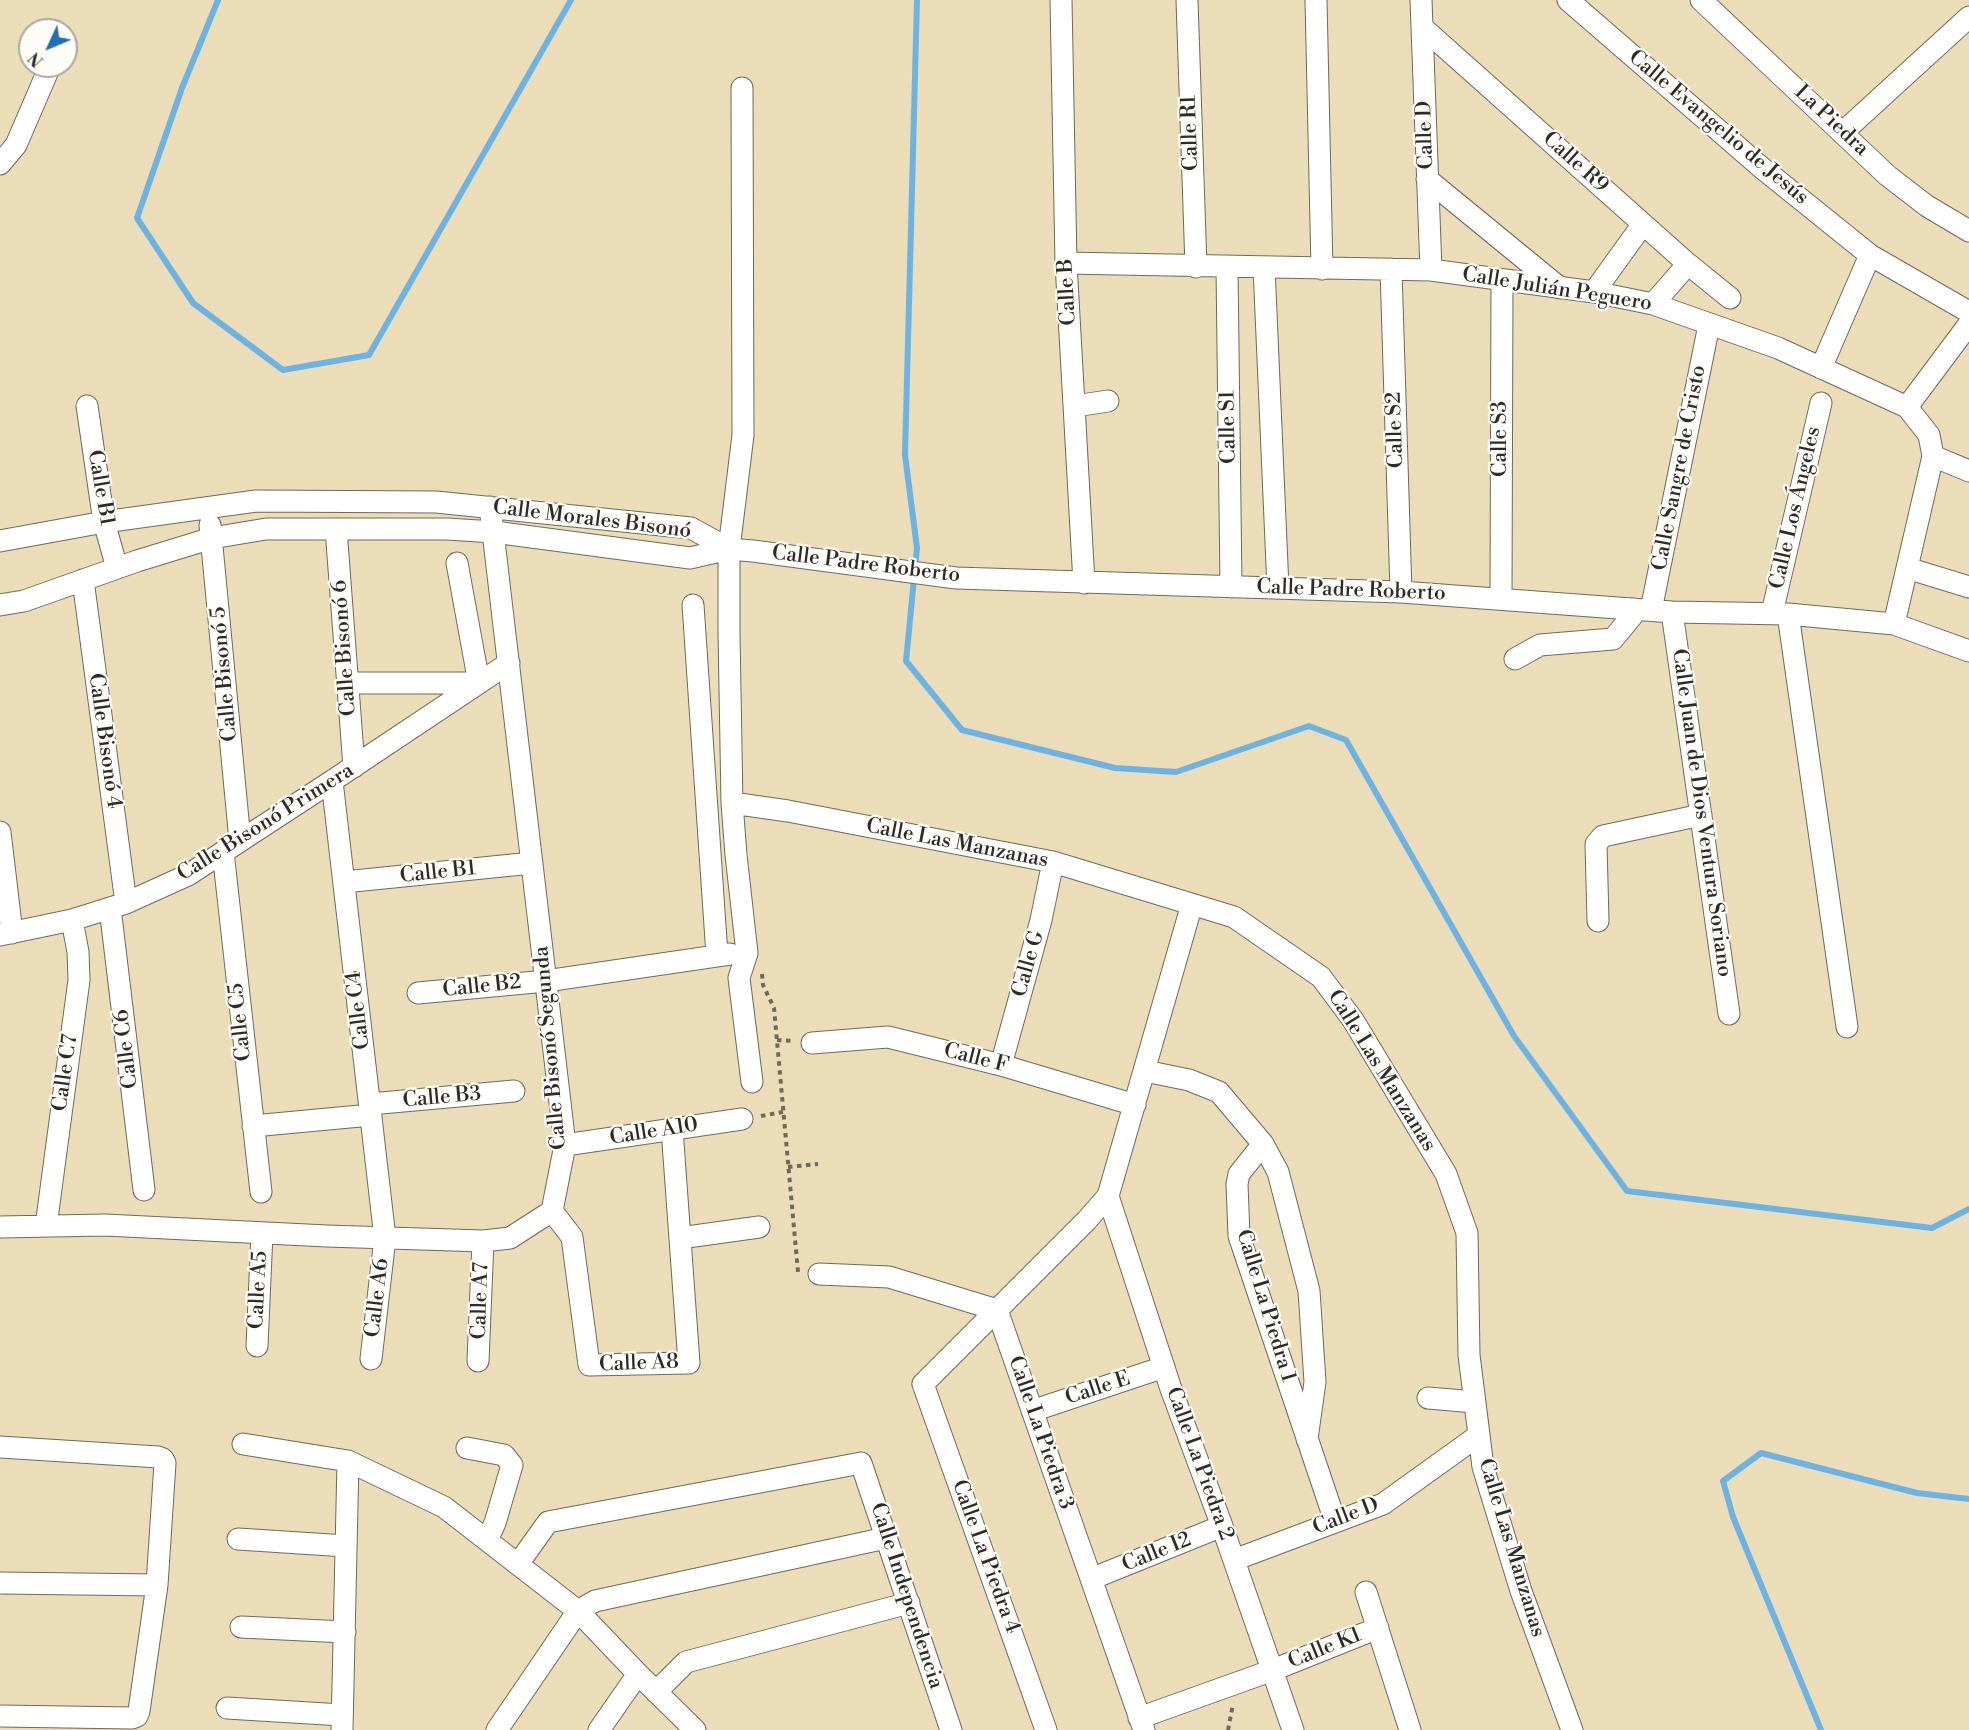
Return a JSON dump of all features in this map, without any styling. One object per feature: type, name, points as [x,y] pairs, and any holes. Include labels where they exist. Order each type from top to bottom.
[{"type":"street","name":"Calle B","points":[[1061,0],[1066,263],[1084,583]]},
{"type":"street","name":"Calle R1","points":[[1187,0],[1196,267]]},
{"type":"street","points":[[1316,0],[1322,268]]},
{"type":"street","name":"Calle D","points":[[1421,0],[1431,270]]},
{"type":"street","name":"Calle Evangelio de Jesús","points":[[1568,0],[1762,168],[1870,255],[1969,312]]},
{"type":"street","name":"La Piedra","points":[[1701,0],[1888,176],[1927,206],[1969,231]]},
{"type":"street","points":[[1842,133],[1969,17]]},
{"type":"street","name":"Calle R9","points":[[1422,27],[1688,264],[1730,298]]},
{"type":"street","points":[[0,164],[16,145],[45,78]]},
{"type":"street","points":[[742,88],[743,435],[729,549],[732,803],[754,959],[739,978],[752,1082]]},
{"type":"street","points":[[1427,179],[1560,288]]},
{"type":"street","points":[[1594,292],[1643,224]]},
{"type":"street","points":[[1821,368],[1870,255]]},
{"type":"street","name":"Calle Julián Peguero","points":[[1066,263],[1227,268],[1431,270],[1594,292],[1653,304],[1778,348],[1907,407],[1929,435],[1933,456]]},
{"type":"street","points":[[1653,304],[1688,264]]},
{"type":"street","points":[[1264,267],[1278,588]]},
{"type":"street","name":"Calle S1","points":[[1227,268],[1231,587]]},
{"type":"street","name":"Calle S2","points":[[1390,269],[1401,592]]},
{"type":"street","name":"Calle S3","points":[[1501,598],[1502,280]]},
{"type":"street","points":[[1907,407],[1969,324]]},
{"type":"street","name":"Calle Sangre de Cristo","points":[[1652,610],[1709,325]]},
{"type":"street","points":[[1075,406],[1108,401]]},
{"type":"street","name":"Calle Los Ángeles","points":[[1780,614],[1821,403]]},
{"type":"street","name":"Calle B1","points":[[87,406],[104,522],[117,568]]},
{"type":"street","points":[[1894,624],[1933,456],[1969,471]]},
{"type":"street","name":"Calle Morales Bisonó","points":[[0,541],[104,522],[256,501],[436,502],[692,528],[729,549]]},
{"type":"street","name":"Calle Bisonó Segunda","points":[[490,507],[565,1145],[552,1211]]},
{"type":"street","name":"Calle Bisonó 5","points":[[207,508],[212,538],[231,847]]},
{"type":"street","name":"Calle Morales Bisonó","points":[[0,605],[24,601],[212,538],[266,529],[447,529],[494,532],[690,558],[729,549]]},
{"type":"street","name":"Calle Bisonó 6","points":[[336,529],[354,767]]},
{"type":"street","name":"Calle Padre Roberto","points":[[729,549],[956,578],[1401,592],[1652,610],[1780,614],[1894,624],[1969,651]]},
{"type":"street","points":[[348,683],[479,683],[458,562]]},
{"type":"street","points":[[1907,568],[1969,587]]},
{"type":"street","name":"Calle Bisonó 4","points":[[83,580],[118,905]]},
{"type":"street","points":[[693,605],[717,955]]},
{"type":"street","points":[[1515,659],[1540,645],[1613,639],[1632,616],[1652,610]]},
{"type":"street","name":"Calle Juan de Dios Ventura Soriano","points":[[1652,610],[1701,815],[1729,1014]]},
{"type":"street","points":[[1780,614],[1847,1027]]},
{"type":"street","name":"Calle Bisonó Primera","points":[[6,934],[72,921],[118,905],[188,875],[333,782],[509,663]]},
{"type":"street","name":"Calle C4","points":[[333,782],[385,1238]]},
{"type":"street","name":"Calle Las Manzanas","points":[[732,803],[788,811],[1053,862],[1234,917],[1321,977],[1353,1020],[1446,1174],[1467,1233],[1469,1355],[1483,1467],[1521,1591],[1572,1730]]},
{"type":"street","points":[[1598,921],[1596,844],[1603,836],[1701,815]]},
{"type":"street","points":[[0,832],[6,934]]},
{"type":"street","name":"Calle C5","points":[[231,847],[253,1126],[261,1192]]},
{"type":"street","name":"Calle G","points":[[1001,1065],[1041,920],[1053,862]]},
{"type":"street","name":"Calle B1","points":[[344,882],[532,863]]},
{"type":"street","points":[[819,1274],[889,1277],[997,1310],[1087,1221],[1108,1196],[1192,904]]},
{"type":"street","name":"Calle C6","points":[[118,905],[144,1190]]},
{"type":"street","name":"Calle C7","points":[[46,1226],[79,980],[78,952],[72,921]]},
{"type":"street","name":"Calle B2","points":[[418,993],[546,981],[717,955],[754,959]]},
{"type":"street","name":"Calle F","points":[[812,1043],[888,1037],[1001,1065],[1135,1105]]},
{"type":"street","name":"Calle La Piedra 1","points":[[1145,1071],[1189,1080],[1219,1092],[1263,1144],[1278,1172],[1309,1291],[1315,1382],[1307,1439]]},
{"type":"street","name":"Calle B3","points":[[253,1126],[514,1091]]},
{"type":"street","name":"Calle A10","points":[[565,1145],[742,1119]]},
{"type":"street","name":"Calle A8","points":[[552,1211],[572,1237],[589,1365],[689,1363],[672,1129]]},
{"type":"street","name":"Calle La Piedra 1","points":[[1263,1144],[1239,1174],[1237,1184],[1239,1236],[1335,1521]]},
{"type":"street","name":"Calle La Piedra 2","points":[[1108,1196],[1164,1367],[1293,1730]]},
{"type":"street","points":[[0,1227],[105,1225],[483,1241],[510,1238],[552,1211]]},
{"type":"street","points":[[680,1238],[759,1227]]},
{"type":"street","name":"Calle A5","points":[[257,1346],[262,1233]]},
{"type":"street","name":"Calle A6","points":[[371,1359],[385,1238]]},
{"type":"street","name":"Calle A7","points":[[478,1361],[483,1241]]},
{"type":"street","name":"Calle La Piedra 4","points":[[997,1310],[923,1384],[1046,1730]]},
{"type":"street","name":"Calle La Piedra 3","points":[[997,1310],[1142,1724]]},
{"type":"street","name":"Calle E","points":[[1032,1411],[1164,1367]]},
{"type":"street","points":[[1428,1398],[1475,1402]]},
{"type":"street","name":"Calle D","points":[[1234,1560],[1383,1504],[1479,1435]]},
{"type":"street","points":[[243,1444],[348,1461],[444,1507],[578,1611],[691,1728]]},
{"type":"street","points":[[0,1448],[163,1459],[165,1463],[157,1585],[137,1716],[132,1718],[0,1716]]},
{"type":"street","points":[[467,1448],[504,1455],[512,1465],[495,1523],[487,1540]]},
{"type":"street","points":[[227,1708],[342,1723],[348,1461]]},
{"type":"street","name":"Calle Independencia","points":[[518,1564],[548,1522],[861,1463],[909,1603],[945,1729]]},
{"type":"street","name":"Calle I2","points":[[1091,1579],[1222,1526]]},
{"type":"street","points":[[497,1730],[578,1611],[595,1601],[886,1538]]},
{"type":"street","points":[[238,1539],[346,1546]]},
{"type":"street","points":[[0,1583],[157,1585]]},
{"type":"street","points":[[1366,1592],[1410,1730]]},
{"type":"street","points":[[656,1692],[686,1662],[909,1603]]},
{"type":"street","points":[[241,1627],[345,1632]]},
{"type":"street","name":"Calle K1","points":[[1142,1724],[1378,1628]]},
{"type":"street","points":[[599,1730],[638,1674]]},
{"type":"path","points":[[754,959],[774,1008],[798,1276],[819,1274]]},
{"type":"path","points":[[789,1167],[818,1164]]},
{"type":"waterway","points":[[218,0],[182,88],[137,218],[193,303],[283,370],[369,355],[571,0]]},
{"type":"waterway","points":[[917,0],[905,455],[917,548],[906,661],[962,730],[1115,768],[1176,772],[1309,726],[1346,740],[1514,1036],[1627,1191],[1932,1228],[1969,1209]]},
{"type":"waterway","points":[[1821,1730],[1733,1517],[1723,1481],[1761,1453],[1917,1493],[1969,1499]]}]
